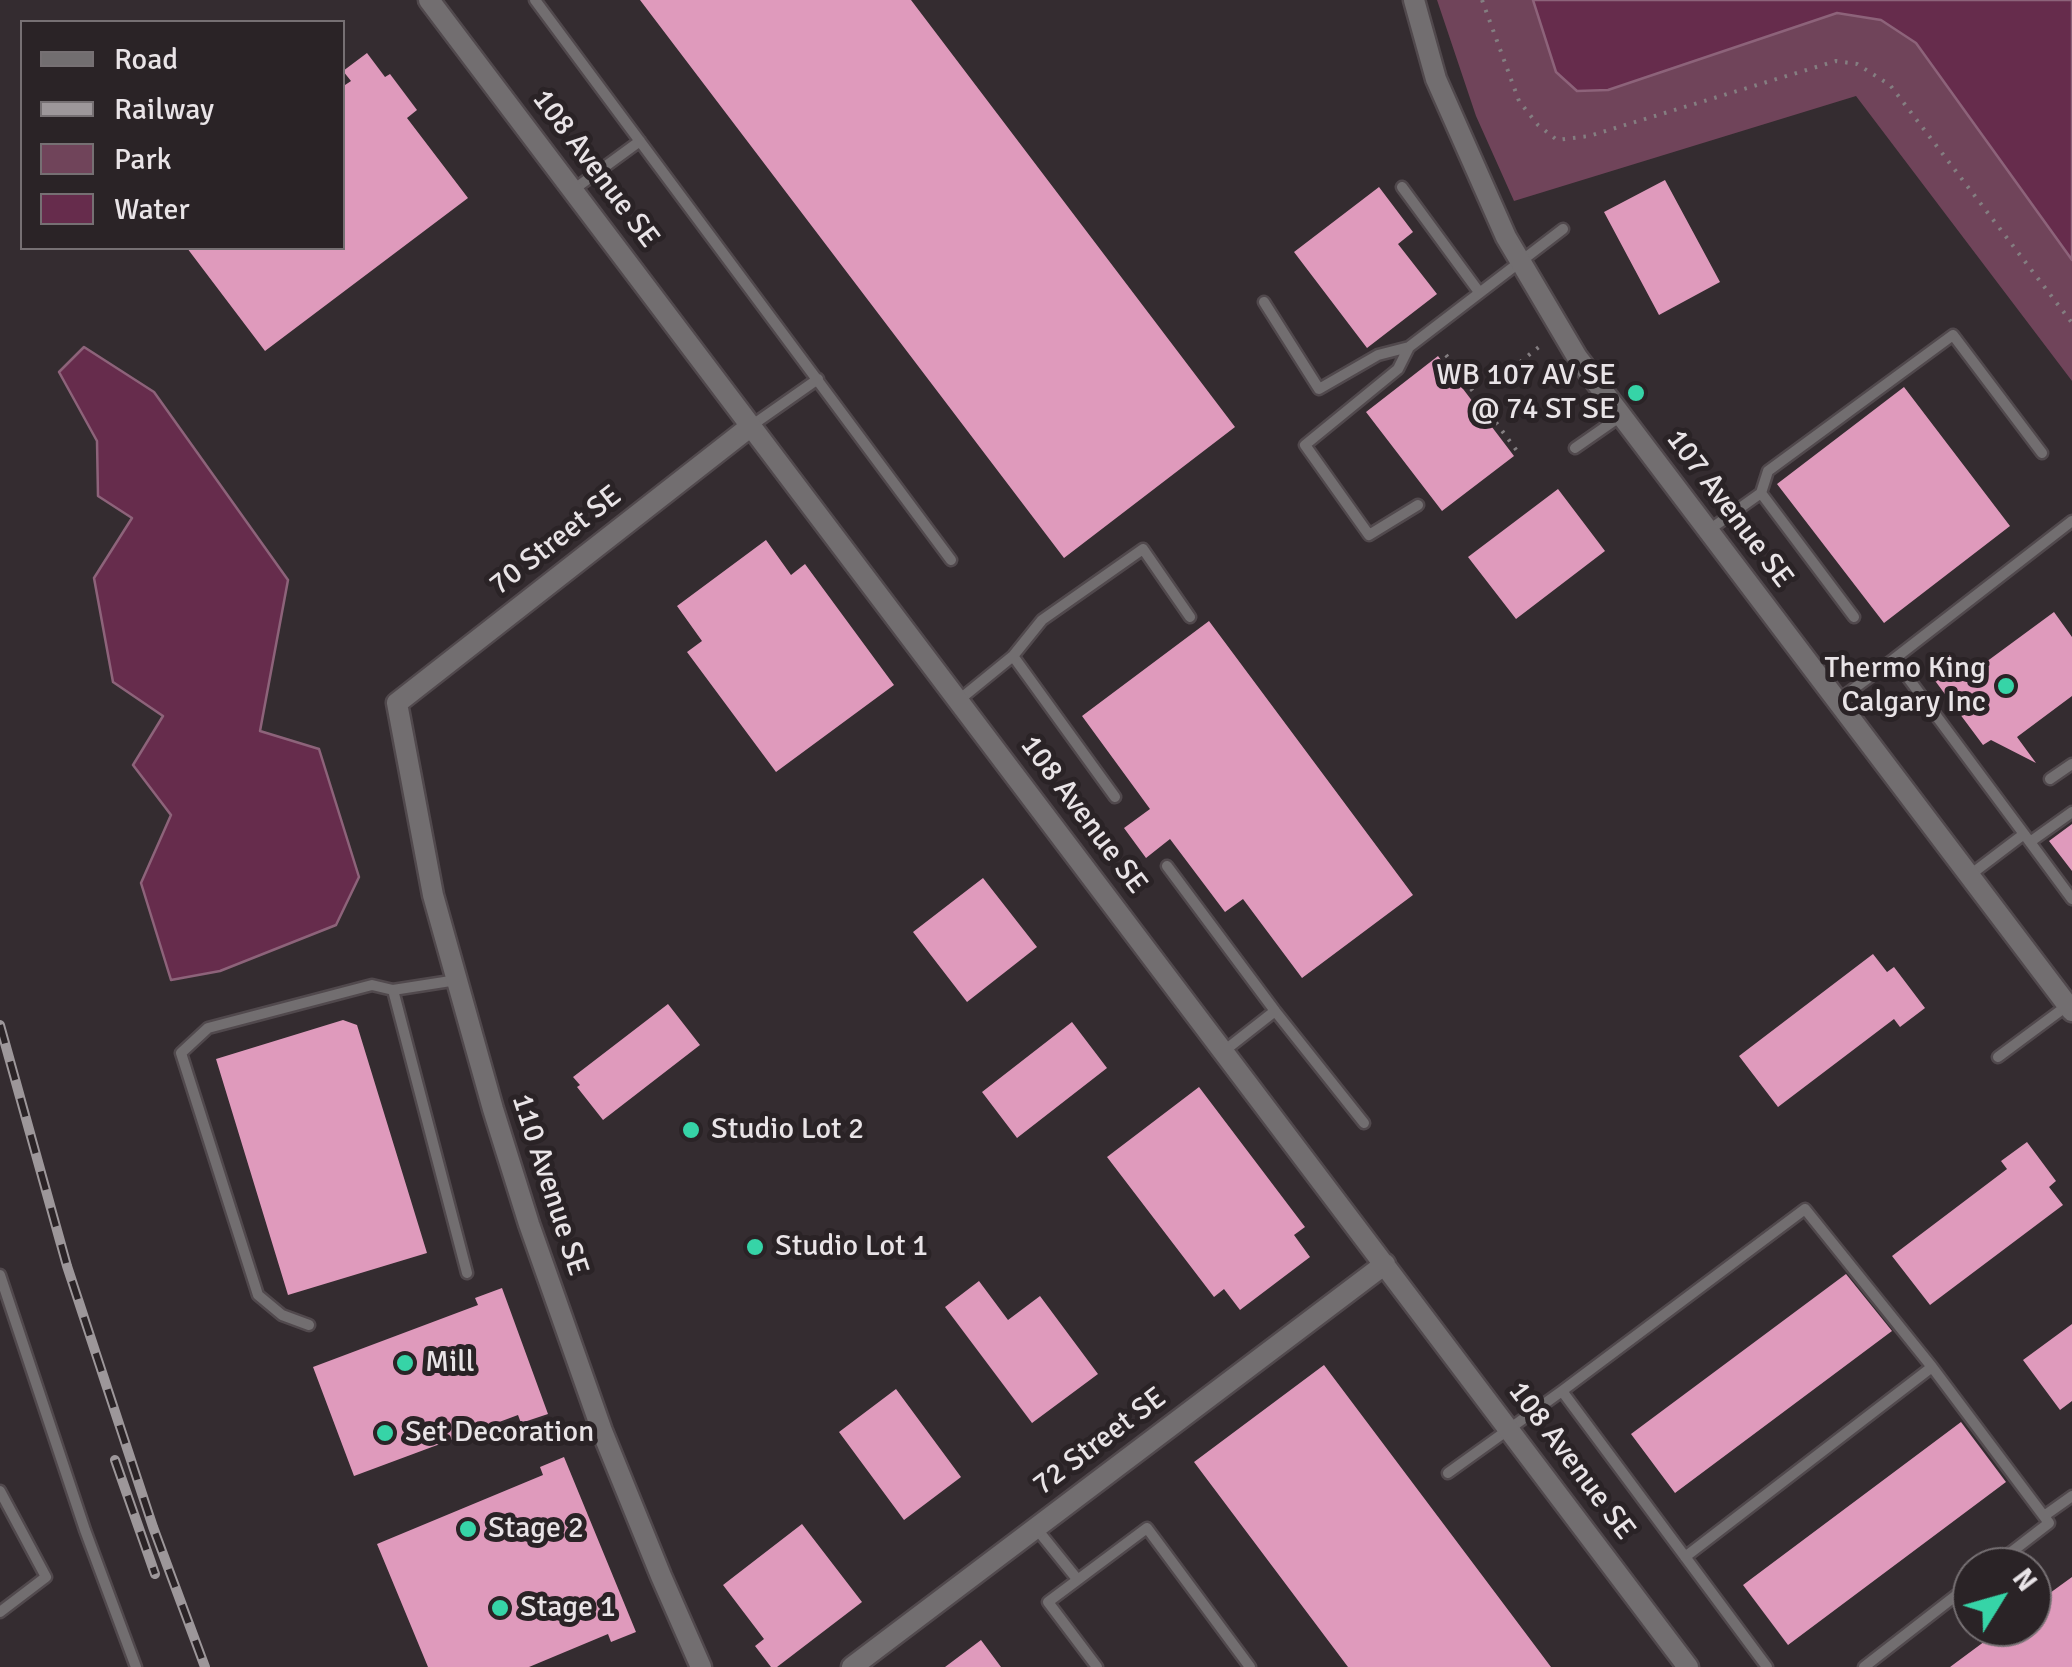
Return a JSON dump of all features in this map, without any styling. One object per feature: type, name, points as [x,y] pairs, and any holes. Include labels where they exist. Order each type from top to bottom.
[{"type":"street","name":"108 Avenue SE","points":[[429,0],[1688,1667]]},
{"type":"street","name":"107 Avenue SE","points":[[1414,0],[1436,79],[1506,237],[1577,357],[2070,1008]]},
{"type":"street","name":"70 Street SE","points":[[397,704],[751,426]]},
{"type":"street","name":"110 Avenue SE","points":[[397,704],[433,895],[498,1126],[573,1353],[660,1576],[701,1667]]},
{"type":"street","name":"72 Street SE","points":[[852,1667],[1385,1264]]},
{"type":"lane","points":[[534,0],[951,560]]},
{"type":"lane","points":[[573,190],[640,141]]},
{"type":"lane","points":[[1402,187],[1479,292]]},
{"type":"lane","points":[[1264,302],[1319,388],[1378,355],[1408,346],[1562,228]]},
{"type":"lane","points":[[1709,531],[1761,493],[1768,471],[1953,335],[2042,453]]},
{"type":"lane","points":[[1408,346],[1398,368],[1305,445],[1369,536],[1418,505]]},
{"type":"lane","points":[[751,426],[818,379]]},
{"type":"lane","points":[[1574,448],[1621,416]]},
{"type":"lane","points":[[1761,493],[1854,617]]},
{"type":"lane","points":[[1838,702],[2068,525],[2072,540]]},
{"type":"lane","points":[[959,700],[1012,656],[1042,620],[1143,549],[1190,616]]},
{"type":"lane","points":[[1012,656],[1116,797]]},
{"type":"lane","points":[[1894,659],[2072,900]]},
{"type":"lane","points":[[2050,779],[2072,764]]},
{"type":"lane","points":[[1969,875],[2072,812]]},
{"type":"lane","points":[[1167,866],[1364,1123]]},
{"type":"lane","points":[[309,1326],[282,1315],[258,1296],[181,1053],[208,1028],[372,985],[392,990],[456,980]]},
{"type":"lane","points":[[392,990],[466,1273]]},
{"type":"lane","points":[[1998,1057],[2070,1008]]},
{"type":"lane","points":[[1224,1051],[1275,1011]]},
{"type":"lane","points":[[1448,1473],[1805,1208],[2050,1522],[2018,1547]]},
{"type":"lane","points":[[0,1276],[84,1530],[136,1667]]},
{"type":"lane","points":[[1685,1557],[1932,1368]]},
{"type":"lane","points":[[1562,1391],[1767,1667]]},
{"type":"lane","points":[[0,1490],[46,1577],[0,1612]]},
{"type":"lane","points":[[2044,1516],[2072,1496]]},
{"type":"lane","points":[[1036,1528],[1077,1580]]},
{"type":"lane","points":[[1097,1667],[1048,1602],[1147,1528],[1250,1667]]},
{"type":"lane","points":[[1864,1667],[1952,1599]]},
{"type":"path","points":[[1482,0],[1518,101],[1538,126],[1557,140],[1590,136],[1836,62],[1857,64],[1890,86],[2072,323]]},
{"type":"path","points":[[1520,362],[1540,348]]},
{"type":"path","points":[[1446,355],[1520,455]]},
{"type":"green space","points":[[1437,0],[2072,0],[2072,381],[1856,96],[1514,201],[1476,116]]},
{"type":"water","points":[[1533,0],[2072,0],[2072,260],[1916,43],[1881,20],[1837,13],[1608,90],[1577,91],[1556,72]]},
{"type":"water","points":[[84,347],[154,392],[288,580],[260,731],[319,749],[359,877],[336,925],[220,971],[171,980],[141,883],[171,815],[133,765],[163,716],[113,682],[94,578],[132,518],[98,496],[97,441],[59,372]]},
{"type":"building","points":[[640,0],[911,0],[1235,427],[1064,558]]},
{"type":"building","points":[[367,53],[385,77],[390,74],[417,110],[407,118],[468,198],[265,351],[189,250],[345,250],[345,85],[351,81],[345,70]]},
{"type":"building","points":[[1665,180],[1720,282],[1659,315],[1604,212]]},
{"type":"building","points":[[1379,187],[1413,232],[1398,244],[1437,294],[1367,348],[1294,252]]},
{"type":"building","points":[[1438,356],[1514,456],[1442,511],[1366,412]]},
{"type":"building","points":[[1904,387],[2010,526],[1884,623],[1777,484]]},
{"type":"building","points":[[1558,489],[1605,551],[1516,619],[1468,557]]},
{"type":"building","points":[[766,540],[791,575],[805,564],[894,685],[776,772],[687,652],[702,641],[677,606]]},
{"type":"building","name":"Thermo King Calgary Inc","points":[[2054,612],[2072,637],[2072,696],[2017,737],[2036,763],[1991,740],[1983,745],[1927,670],[1950,653],[1967,676]]},
{"type":"building","points":[[1209,621],[1413,895],[1302,978],[1243,899],[1225,912],[1170,839],[1146,858],[1124,828],[1150,809],[1082,716]]},
{"type":"building","points":[[2072,824],[2072,871],[2049,841]]},
{"type":"building","points":[[983,878],[1037,947],[967,1002],[913,932]]},
{"type":"building","points":[[1873,954],[1887,972],[1894,967],[1925,1008],[1900,1027],[1894,1019],[1778,1107],[1739,1056]]},
{"type":"building","points":[[668,1004],[700,1045],[603,1120],[573,1077]]},
{"type":"building","points":[[343,1020],[357,1025],[427,1253],[288,1295],[216,1059]]},
{"type":"building","points":[[1072,1022],[1107,1068],[1017,1138],[982,1092]]},
{"type":"building","points":[[1199,1087],[1305,1227],[1294,1235],[1310,1257],[1240,1310],[1224,1289],[1214,1297],[1107,1157]]},
{"type":"building","points":[[2027,1142],[2056,1181],[2049,1187],[2063,1205],[1930,1305],[1892,1256],[2007,1169],[2001,1161]]},
{"type":"building","points":[[1846,1274],[1892,1331],[1675,1493],[1631,1434]]},
{"type":"building","points":[[979,1281],[1008,1320],[1040,1296],[1098,1374],[1032,1423],[945,1307]]},
{"type":"building","points":[[502,1288],[548,1414],[521,1423],[518,1415],[354,1476],[313,1367],[478,1305],[475,1298]]},
{"type":"building","points":[[2072,1324],[2072,1401],[2060,1410],[2023,1360]]},
{"type":"building","points":[[1324,1365],[1551,1667],[1348,1667],[1194,1462]]},
{"type":"building","points":[[896,1389],[961,1477],[904,1520],[839,1432]]},
{"type":"building","points":[[1961,1422],[2006,1482],[1788,1645],[1743,1585]]},
{"type":"building","name":"Stage 1","points":[[564,1457],[636,1632],[611,1642],[608,1634],[529,1667],[428,1667],[377,1544],[543,1475],[540,1467]]},
{"type":"building","points":[[802,1524],[862,1602],[777,1667],[771,1667],[755,1646],[764,1639],[723,1585]]},
{"type":"building","points":[[2072,1577],[2072,1667],[1950,1667],[1977,1647],[2052,1647],[2052,1592]]},
{"type":"building","points":[[981,1640],[1001,1667],[945,1667]]},
{"type":"railway","points":[[0,1025],[67,1266],[153,1527],[205,1667]]},
{"type":"railway","points":[[115,1460],[155,1574]]},
{"type":"place","name":"WB 107 AV SE @ 74 ST SE","points":[[1636,393]]},
{"type":"place","name":"Thermo King Calgary Inc","points":[[2006,686]]},
{"type":"place","name":"Studio Lot 2","points":[[691,1130]]},
{"type":"place","name":"Studio Lot 1","points":[[755,1247]]},
{"type":"place","name":"Mill","points":[[405,1363]]},
{"type":"place","name":"Set Decoration","points":[[385,1433]]},
{"type":"place","name":"Stage 2","points":[[468,1529]]},
{"type":"place","name":"Stage 1","points":[[500,1608]]}]
